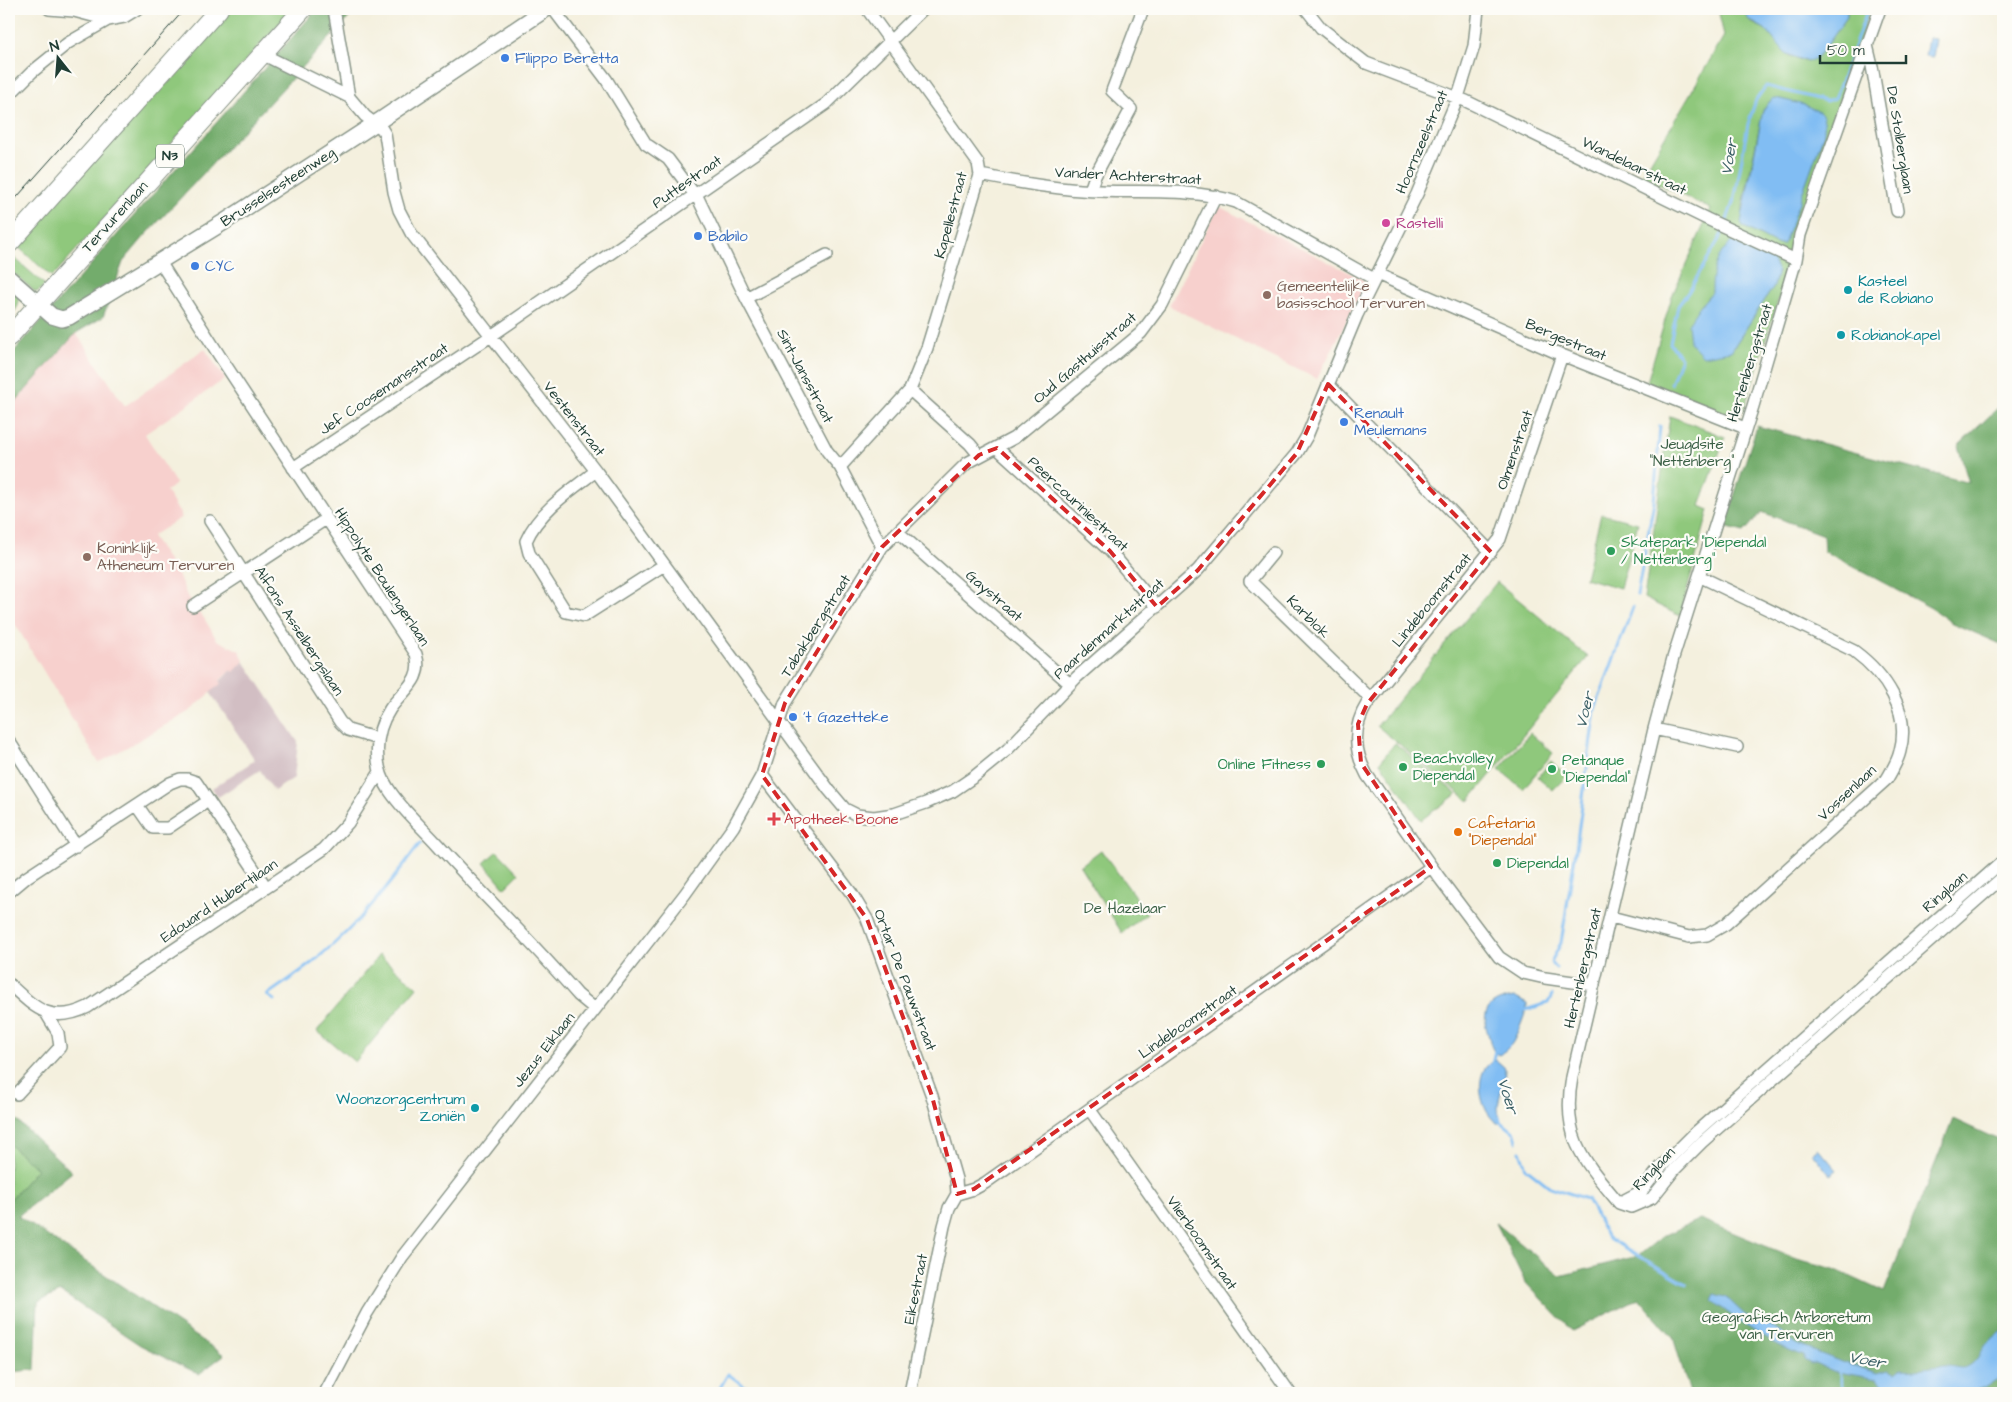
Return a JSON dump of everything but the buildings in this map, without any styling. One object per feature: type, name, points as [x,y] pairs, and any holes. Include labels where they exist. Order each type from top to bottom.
[{"type":"main road","points":[[9,244],[219,9]]},
{"type":"main road","name":"Tervurenlaan","points":[[9,337],[302,9]]},
{"type":"street","points":[[49,9],[74,11],[108,20]]},
{"type":"street","points":[[9,95],[32,72],[68,43],[108,20],[124,17],[137,9]]},
{"type":"street","points":[[334,9],[349,97]]},
{"type":"street","name":"Brusselsesteenweg","points":[[9,278],[47,312],[57,318],[69,317],[160,262],[376,124],[546,9]]},
{"type":"street","name":"Sint-Jansstraat","points":[[553,9],[606,79],[646,144],[668,159],[696,194],[746,298],[827,451],[840,467]]},
{"type":"street","name":"Kapellestraat","points":[[840,467],[910,390],[928,348],[980,175],[978,163],[867,9]]},
{"type":"street","name":"Puttestraat","points":[[491,336],[826,104],[923,9]]},
{"type":"street","points":[[1090,190],[1095,176],[1131,110],[1112,91],[1143,9]]},
{"type":"street","name":"Wandelaarstraat","points":[[1306,9],[1321,28],[1359,59],[1458,97],[1724,227],[1796,260]]},
{"type":"street","name":"Hoornzeelstraat","points":[[1376,277],[1417,194],[1458,97],[1474,46],[1478,9]]},
{"type":"street","name":"Hertenbergstraat","points":[[1619,1203],[1583,1158],[1576,1143],[1570,1116],[1571,1083],[1654,729],[1796,260],[1800,235],[1880,9]]},
{"type":"street","name":"De Stolberglaan","points":[[1867,45],[1897,211]]},
{"type":"street","points":[[262,54],[349,97]]},
{"type":"street","name":"Vestenstraat","points":[[349,97],[386,136],[394,192],[404,220],[418,244],[596,470],[778,722]]},
{"type":"street","name":"Vander Achterstraat","points":[[980,175],[1045,186],[1090,190],[1191,193],[1216,196],[1236,202],[1376,277]]},
{"type":"street","name":"Oud Gasthuisstraat","points":[[997,448],[1014,438],[1141,332],[1162,305],[1216,196]]},
{"type":"street","points":[[746,298],[826,256]]},
{"type":"street","name":"Hippolyte Boulengerlaan","points":[[160,262],[326,519],[416,654],[418,663],[415,679],[390,709],[382,723],[378,739],[380,772],[388,788],[399,803],[578,995],[595,1009]]},
{"type":"street","name":"Bergestraat","points":[[1376,277],[1562,355],[1745,428]]},
{"type":"street","name":"Paardenmarktstraat","points":[[778,722],[845,809],[857,815],[874,817],[894,814],[926,803],[953,791],[991,764],[1070,684],[1198,570],[1297,453],[1376,277]]},
{"type":"street","name":"Jef Coosemansstraat","points":[[294,468],[491,336]]},
{"type":"street","name":"Olmenstraat","points":[[1491,552],[1500,539],[1562,355]]},
{"type":"street","name":"Lindeboomstraat","points":[[1328,384],[1491,552],[1362,711],[1358,724],[1356,744],[1360,763],[1486,943],[1506,964],[1523,973],[1594,985]]},
{"type":"street","points":[[910,390],[970,444],[979,455]]},
{"type":"street","points":[[840,467],[882,547],[967,463],[979,455],[997,448]]},
{"type":"street","name":"Peercouriniestraat","points":[[997,448],[1110,551],[1157,606]]},
{"type":"street","points":[[596,470],[565,494],[535,526],[526,541],[529,553],[566,612],[584,616],[664,565]]},
{"type":"street","points":[[192,606],[326,519]]},
{"type":"street","name":"Alfons Asselbergslaan","points":[[210,521],[340,722],[348,730],[378,739]]},
{"type":"street","name":"Gaystraat","points":[[898,532],[1070,684]]},
{"type":"street","name":"Tabakbergstraat","points":[[778,722],[785,703],[882,547]]},
{"type":"street","name":"Karblok","points":[[1273,553],[1250,581],[1371,699]]},
{"type":"street","name":"Vossenlaan","points":[[1610,917],[1689,937],[1707,935],[1726,924],[1887,779],[1901,751],[1902,727],[1899,712],[1884,678],[1871,664],[1854,651],[1699,576]]},
{"type":"street","name":"Jezus Eiklaan","points":[[326,1393],[367,1313],[402,1257],[685,894],[733,827],[762,775],[778,722]]},
{"type":"street","points":[[1654,729],[1737,748]]},
{"type":"street","points":[[9,741],[76,846]]},
{"type":"street","name":"Edouard Hubertilaan","points":[[46,1013],[67,1015],[88,1007],[324,849],[348,823],[380,772]]},
{"type":"street","name":"Ortar De Pauwstraat","points":[[762,775],[852,894],[867,919],[932,1096],[956,1179],[957,1194]]},
{"type":"street","points":[[9,892],[26,877],[180,779],[196,782],[266,887]]},
{"type":"street","points":[[137,805],[153,828],[160,829],[168,828],[208,801]]},
{"type":"street","name":"Ringlaan","points":[[1619,1203],[1642,1191],[1659,1169],[1696,1132],[2003,861]]},
{"type":"street","name":"Lindeboomstraat","points":[[957,1194],[974,1189],[985,1183],[1431,866]]},
{"type":"street","name":"Ringlaan","points":[[1619,1203],[1631,1207],[1652,1198],[1702,1142],[2003,877]]},
{"type":"street","points":[[9,984],[35,1008],[46,1013],[58,1033],[60,1047],[17,1094]]},
{"type":"street","name":"Vlierboomstraat","points":[[1090,1110],[1290,1393]]},
{"type":"street","name":"Eikestraat","points":[[910,1393],[944,1226],[949,1208],[957,1194]]},
{"type":"highlighted area","points":[[1328,384],[1491,552],[1367,704],[1358,724],[1361,763],[1431,867],[974,1189],[957,1194],[932,1096],[867,919],[762,775],[785,703],[882,547],[979,455],[997,448],[1110,551],[1157,607],[1198,570],[1297,453]]},
{"type":"shaded area","name":"Gemeentelijke basisschool Tervuren","points":[[1218,206],[1364,280],[1365,285],[1317,379],[1169,306]]},
{"type":"shaded area","name":"Koninklijk Atheneum Tervuren","points":[[76,333],[125,406],[205,349],[225,379],[145,434],[176,484],[166,491],[182,517],[152,536],[180,579],[193,606],[204,618],[217,640],[240,651],[244,661],[234,673],[231,670],[220,680],[222,683],[190,711],[99,763],[9,614],[9,409]]},
{"type":"shaded area","points":[[244,661],[298,742],[294,778],[274,791],[260,770],[218,797],[212,788],[255,760],[210,692],[222,683],[220,681],[231,670],[234,672]]},
{"type":"green space","points":[[228,9],[292,9],[52,277],[17,246]]},
{"type":"green space","points":[[317,9],[357,9],[144,237],[123,262],[103,317],[76,333],[9,409],[9,357]]},
{"type":"green space","points":[[1718,9],[1747,9],[1746,15],[1752,23],[1765,29],[1789,56],[1807,62],[1825,48],[1847,17],[1847,9],[1870,9],[1744,409],[1722,414],[1647,382],[1672,296],[1711,209],[1642,176],[1724,36]],"holes":[[[1772,99],[1781,99],[1816,110],[1824,134],[1783,244],[1776,244],[1742,226],[1743,205],[1763,110]],[[1774,286],[1731,351],[1699,307],[1712,292]]]},
{"type":"green space","points":[[10,254],[45,285],[39,291],[35,292],[9,269]]},
{"type":"green space","points":[[9,286],[17,295],[19,302],[9,318]]},
{"type":"green space","points":[[2003,403],[2003,552],[2001,556],[2003,559],[2003,645],[1952,623],[1931,608],[1824,551],[1823,535],[1762,512],[1744,532],[1724,527],[1757,426],[1969,483],[1958,446]]},
{"type":"green space","name":"Jeugdsite \"Nettenberg\"","points":[[1670,416],[1725,437],[1700,506],[1709,510],[1680,616],[1644,598]]},
{"type":"green space","name":"Skatepark \"Diependal / Nettenberg\"","points":[[1601,514],[1638,523],[1620,588],[1585,578]]},
{"type":"green space","points":[[1497,582],[1588,657],[1469,801],[1377,726]]},
{"type":"green space","points":[[1530,733],[1553,753],[1523,789],[1499,769]]},
{"type":"green space","points":[[1395,743],[1457,794],[1421,820],[1380,762]]},
{"type":"green space","name":"Petanque \"Diependal\"","points":[[1551,761],[1567,776],[1553,790],[1538,777]]},
{"type":"green space","name":"De Hazelaar","points":[[1101,850],[1147,913],[1122,933],[1080,866]]},
{"type":"green space","points":[[497,851],[519,874],[505,888],[484,863]]},
{"type":"green space","points":[[379,955],[417,987],[355,1062],[317,1031]]},
{"type":"green space","points":[[9,1113],[72,1172],[18,1216],[224,1355],[199,1374],[140,1345],[61,1292],[38,1302],[35,1370],[9,1372],[9,1201],[37,1169],[9,1144]]},
{"type":"green space","name":"Geografisch Arboretum van Tervuren","points":[[1953,1119],[2003,1142],[2003,1393],[1690,1393],[1673,1337],[1639,1298],[1572,1331],[1525,1282],[1496,1223],[1560,1276],[1638,1256],[1663,1236],[1700,1219],[1797,1259],[1834,1269],[1884,1292]]},
{"type":"green space","points":[[9,1144],[37,1169],[9,1201]]},
{"type":"water","points":[[1747,9],[1847,9],[1847,17],[1825,48],[1816,58],[1807,62],[1785,53],[1765,29],[1749,20],[1746,15]]},
{"type":"water","points":[[1928,38],[1936,39],[1933,57],[1925,56]]},
{"type":"water","points":[[1775,98],[1802,104],[1816,110],[1823,117],[1824,123],[1824,133],[1784,244],[1776,244],[1742,226],[1741,222],[1763,110]]},
{"type":"water","points":[[1732,241],[1772,259],[1778,271],[1774,286],[1731,351],[1703,356],[1690,342],[1688,324],[1712,292],[1716,264],[1722,252]]},
{"type":"water","points":[[1514,997],[1527,1004],[1525,1012],[1513,1042],[1498,1055],[1492,1048],[1488,1034],[1485,1019],[1486,1013],[1493,1004]]},
{"type":"water","points":[[1496,1060],[1505,1068],[1498,1108],[1499,1124],[1492,1119],[1487,1111],[1481,1091],[1483,1072],[1488,1065]]},
{"type":"water","points":[[1818,1148],[1837,1170],[1830,1175],[1812,1153]]},
{"type":"water","points":[[1715,1294],[1726,1297],[1746,1316],[1771,1326],[1798,1345],[1877,1373],[1890,1370],[1896,1373],[1901,1369],[1939,1366],[1967,1367],[1974,1362],[1990,1340],[2003,1331],[2003,1379],[1997,1380],[1985,1388],[1982,1387],[1966,1393],[1901,1393],[1887,1388],[1877,1379],[1832,1371],[1815,1363],[1811,1364],[1804,1360],[1804,1356],[1767,1339],[1734,1317],[1712,1300]]},
{"type":"waterway","name":"Voer","points":[[1671,384],[1681,358],[1670,343],[1678,306],[1689,291],[1722,234],[1735,197],[1748,124],[1756,100],[1766,86],[1826,101],[1835,98],[1868,9]]},
{"type":"waterway","name":"Voer","points":[[1637,595],[1654,501],[1660,426]]},
{"type":"waterway","name":"Voer","points":[[1556,968],[1551,962],[1561,943],[1595,709],[1633,607]]},
{"type":"waterway","points":[[274,1000],[267,995],[314,961],[348,931],[420,843]]},
{"type":"waterway","name":"Voer","points":[[1525,1010],[1548,1003],[1552,995]]},
{"type":"waterway","name":"Voer","points":[[1492,1065],[1495,1050]]},
{"type":"waterway","name":"Voer","points":[[1499,1117],[1500,1121],[1515,1133],[1517,1141]]},
{"type":"waterway","name":"Voer","points":[[1520,1151],[1526,1168],[1550,1187],[1587,1199],[1608,1238],[1687,1284]]},
{"type":"waterway","points":[[1839,1369],[1843,1393]]},
{"type":"waterway","points":[[717,1393],[728,1374],[754,1393]]},
{"type":"tram line","points":[[9,206],[185,9]]},
{"type":"place","name":"Filippo Beretta","points":[[505,58]]},
{"type":"place","name":"Rastelli","points":[[1386,223]]},
{"type":"place","name":"Babilo","points":[[698,236]]},
{"type":"place","name":"CYC","points":[[195,266]]},
{"type":"place","name":"Kasteel de Robiano","points":[[1848,290]]},
{"type":"place","name":"Gemeentelijke basisschool Tervuren","points":[[1267,295]]},
{"type":"place","name":"Robianokapel","points":[[1841,335]]},
{"type":"place","name":"Renault Meulemans","points":[[1344,422]]},
{"type":"place","name":"Skatepark \"Diependal / Nettenberg\"","points":[[1611,551]]},
{"type":"place","name":"Koninklijk Atheneum Tervuren","points":[[87,557]]},
{"type":"place","name":"'t Gazetteke","points":[[793,717]]},
{"type":"place","name":"Online Fitness","points":[[1321,764]]},
{"type":"place","name":"Beachvolley Diependal","points":[[1403,767]]},
{"type":"place","name":"Petanque \"Diependal\"","points":[[1552,769]]},
{"type":"place","name":"Apotheek Boone","points":[[774,819]]},
{"type":"place","name":"Cafetaria \"Diependal\"","points":[[1458,832]]},
{"type":"place","name":"Diependal","points":[[1497,863]]},
{"type":"place","name":"Woonzorgcentrum Zoniën","points":[[475,1108]]}]
